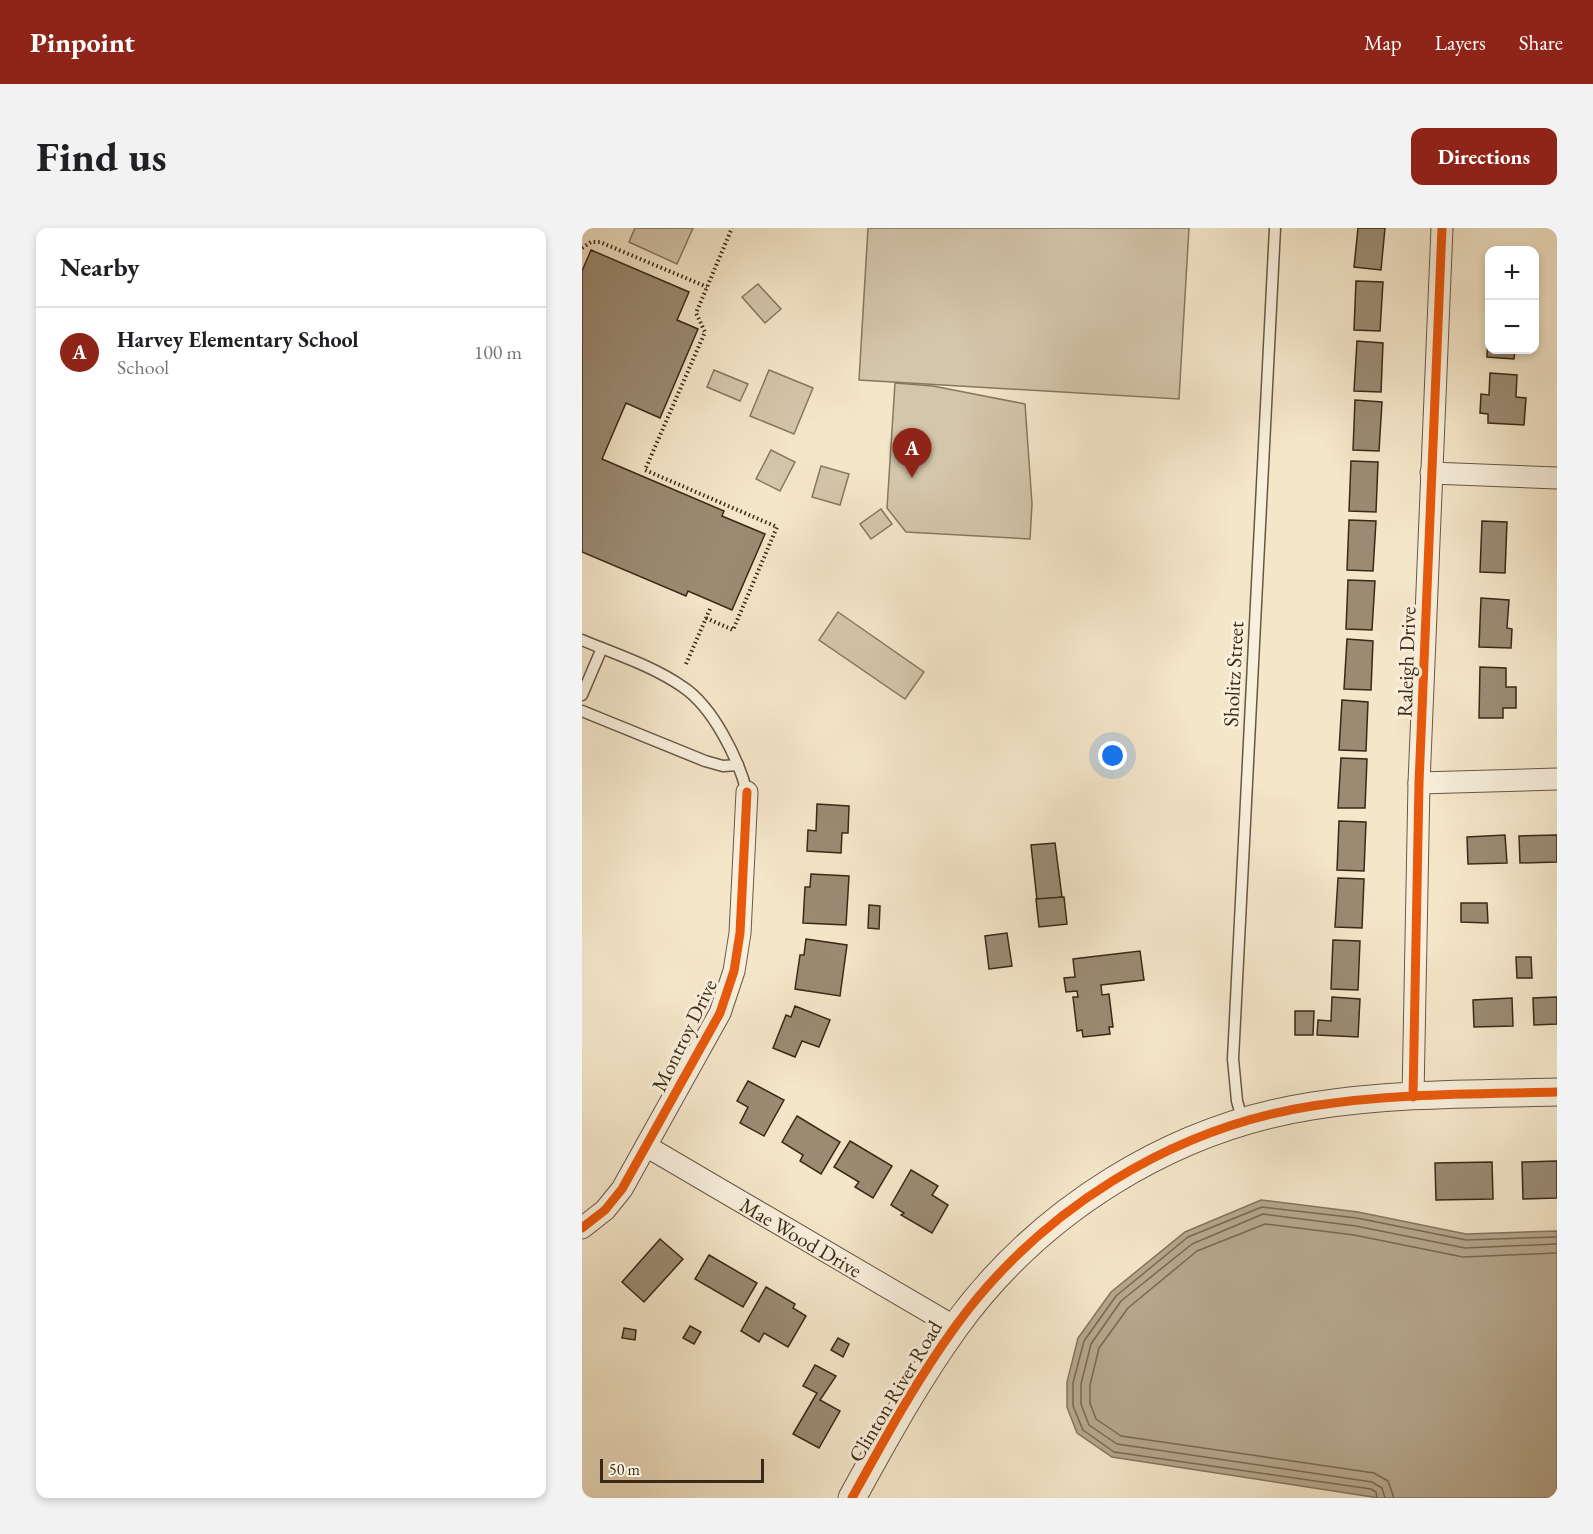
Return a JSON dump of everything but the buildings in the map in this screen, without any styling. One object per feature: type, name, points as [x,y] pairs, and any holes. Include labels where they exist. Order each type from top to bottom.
[{"type":"street","name":"Raleigh Drive","points":[[1413,1097],[1419,783],[1442,228]]},
{"type":"street","points":[[1431,473],[1557,478]]},
{"type":"street","points":[[1419,783],[1557,779]]},
{"type":"street","name":"Montroy Drive","points":[[582,1228],[605,1210],[622,1189],[720,1013],[734,971],[740,933],[747,792]]},
{"type":"street","name":"Clinton River Road","points":[[852,1498],[908,1398],[955,1327],[1021,1252],[1098,1191],[1126,1172],[1174,1147],[1243,1122],[1311,1106],[1413,1097],[1557,1092]]},
{"type":"street","name":"Mae Wood Drive","points":[[646,1146],[955,1327]]},
{"type":"lane","name":"Sholitz Street","points":[[1243,1122],[1237,1101],[1233,1059],[1275,228]]},
{"type":"lane","points":[[582,640],[658,672],[685,688],[723,736],[738,765],[747,792]]},
{"type":"lane","points":[[582,695],[602,648]]},
{"type":"lane","points":[[582,711],[705,761],[723,766],[738,765]]},
{"type":"path","points":[[706,618],[734,630],[777,528],[645,470],[705,332],[696,313],[732,228]]},
{"type":"path","points":[[582,248],[591,242],[600,242],[707,287]]},
{"type":"path","points":[[686,664],[710,609]]},
{"type":"shaded area","points":[[635,228],[693,228],[677,264],[629,242]]},
{"type":"shaded area","points":[[868,228],[1189,228],[1179,399],[859,380]]},
{"type":"shaded area","points":[[758,284],[781,309],[765,323],[742,297]]},
{"type":"shaded area","points":[[714,370],[748,384],[740,401],[707,387]]},
{"type":"shaded area","points":[[769,370],[813,388],[794,434],[750,416]]},
{"type":"shaded area","points":[[895,383],[933,386],[1025,404],[1032,504],[1030,539],[906,532],[887,508]]},
{"type":"shaded area","points":[[771,450],[795,462],[780,491],[756,479]]},
{"type":"shaded area","points":[[821,466],[849,474],[840,505],[812,497]]},
{"type":"shaded area","points":[[881,509],[892,524],[871,539],[860,524]]},
{"type":"shaded area","points":[[838,612],[924,672],[905,699],[819,640]]},
{"type":"water","points":[[1261,1200],[1358,1212],[1466,1234],[1557,1231],[1557,1498],[1379,1498],[1112,1457],[1077,1433],[1067,1407],[1067,1382],[1078,1338],[1111,1292],[1185,1232]]},
{"type":"cycle path","points":[[1413,1097],[1419,783],[1442,228]]},
{"type":"cycle path","points":[[582,1228],[605,1210],[622,1189],[720,1013],[734,971],[740,933],[747,792]]},
{"type":"cycle path","points":[[852,1498],[927,1368],[955,1327],[989,1285],[1026,1247],[1068,1212],[1112,1181],[1159,1155],[1209,1134],[1260,1117],[1312,1106],[1404,1096],[1557,1092]]},
{"type":"place","name":"Harvey Elementary School","points":[[912,478]]}]
